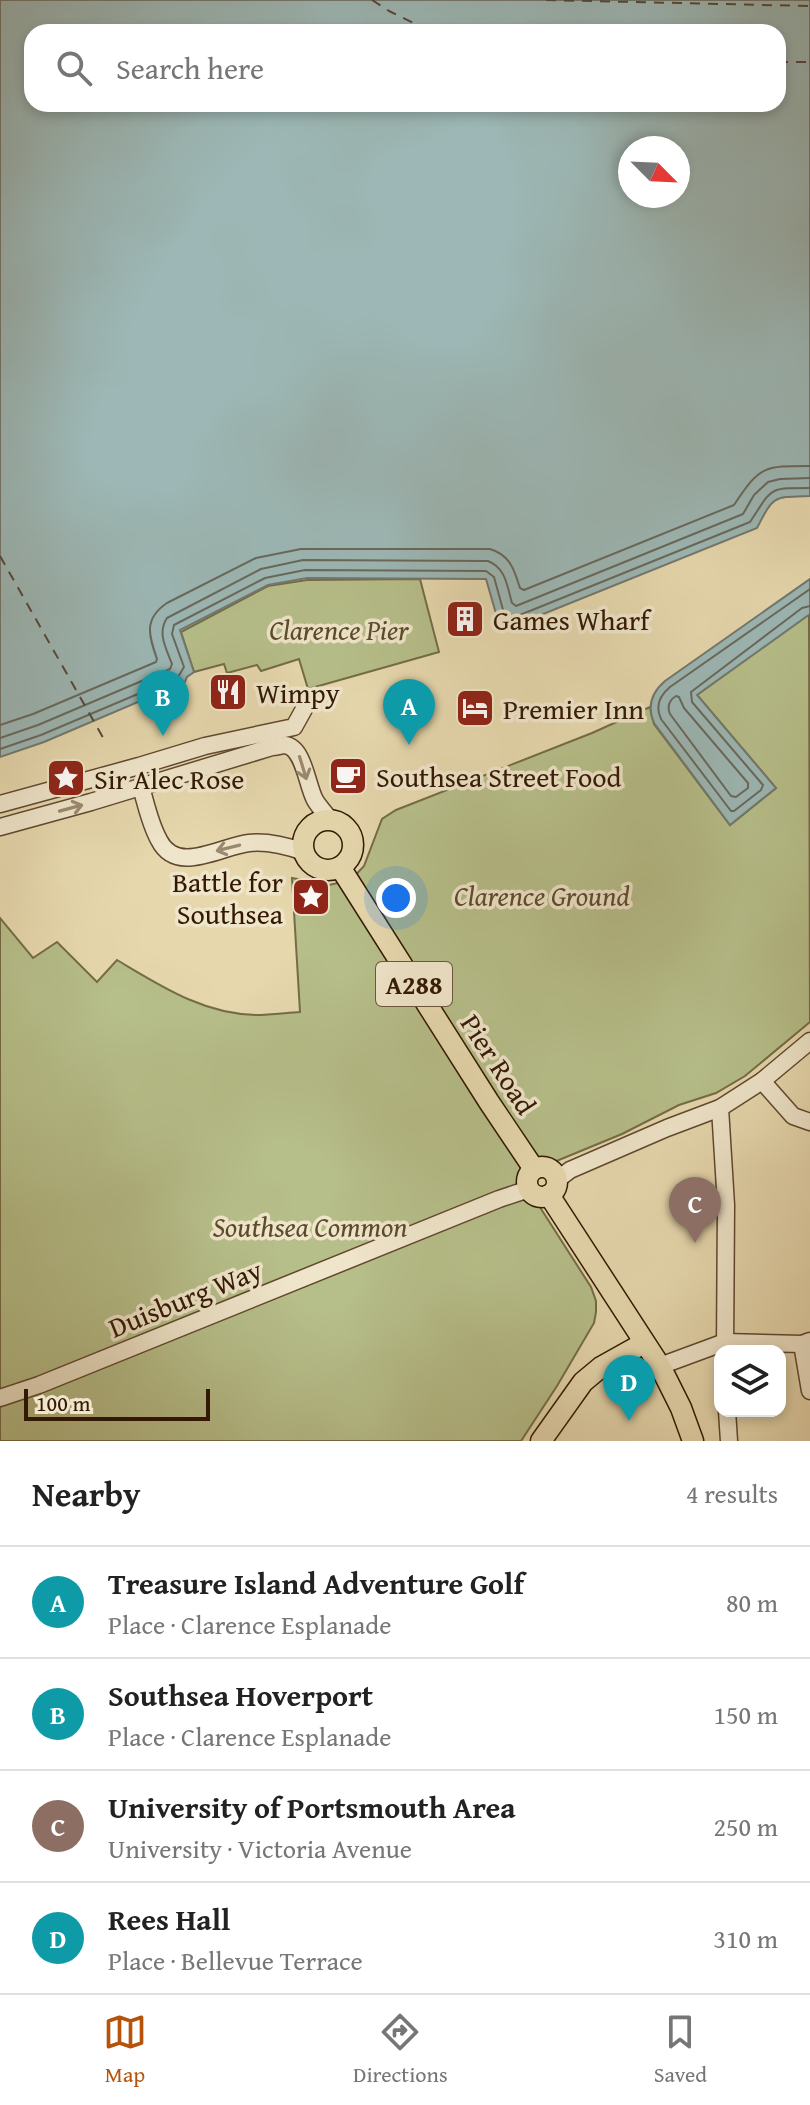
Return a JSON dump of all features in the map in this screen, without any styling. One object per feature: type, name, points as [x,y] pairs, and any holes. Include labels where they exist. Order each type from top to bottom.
[{"type":"main road","points":[[323,821],[345,827],[352,841],[350,856],[333,870],[318,868],[304,852],[303,844],[309,829],[323,821]]},
{"type":"main road","name":"Pier Road","points":[[340,867],[534,1169]]},
{"type":"main road","points":[[553,1188],[538,1196],[529,1189],[527,1178],[534,1169],[546,1167],[551,1170],[553,1188],[660,1366],[693,1441]]},
{"type":"main road","points":[[541,1441],[583,1382],[601,1367],[644,1343]]},
{"type":"street","points":[[0,804],[205,746],[294,727],[304,709]]},
{"type":"street","points":[[0,827],[285,745],[295,748],[315,801],[331,821]]},
{"type":"street","points":[[141,787],[159,842],[180,857],[192,858],[249,843],[275,844],[304,852]]},
{"type":"street","points":[[553,1188],[570,1170],[720,1108],[762,1081],[810,1041]]},
{"type":"street","points":[[762,1081],[793,1116],[810,1122]]},
{"type":"street","points":[[720,1108],[726,1205],[725,1345]]},
{"type":"street","name":"Duisburg Way","points":[[0,1398],[529,1189]]},
{"type":"street","points":[[757,1345],[806,1342],[810,1391]]},
{"type":"street","points":[[660,1366],[714,1350]]},
{"type":"street","name":"Duisburg Way","points":[[0,1410],[39,1385]]},
{"type":"street","points":[[727,1417],[729,1441]]},
{"type":"green space","name":"Clarence Pier","points":[[420,579],[439,652],[308,689],[299,659],[261,671],[257,665],[227,673],[224,664],[194,672],[181,632],[268,586],[307,580]]},
{"type":"green space","name":"Southsea Common","points":[[809,613],[810,1022],[745,1076],[716,1093],[679,1105],[622,1134],[520,1176],[591,1287],[596,1301],[594,1323],[521,1441],[0,1441],[0,918],[33,958],[57,942],[97,982],[117,960],[183,997],[218,1010],[256,1015],[300,1012],[292,878],[329,885],[351,880],[364,866],[382,819],[396,810],[650,707],[654,724],[730,825],[776,788],[697,695]]},
{"type":"water","points":[[0,0],[810,0],[810,496],[776,500],[757,528],[501,631],[486,579],[307,578],[268,585],[180,630],[194,672],[185,682],[44,742],[0,757]]},
{"type":"water","points":[[810,579],[810,614],[697,695],[776,788],[730,825],[654,723],[652,700],[665,681]]},
{"type":"ferry route","points":[[372,0],[416,24]]},
{"type":"ferry route","points":[[546,0],[810,6]]},
{"type":"ferry route","points":[[786,62],[810,62]]},
{"type":"ferry route","points":[[0,556],[105,741]]},
{"type":"place","name":"Games Wharf","points":[[465,619]]},
{"type":"place","name":"Wimpy","points":[[228,692]]},
{"type":"place","name":"Premier Inn","points":[[475,708]]},
{"type":"place","name":"Southsea Hoverport","points":[[163,736]]},
{"type":"place","name":"Treasure Island Adventure Golf","points":[[409,745]]},
{"type":"place","name":"Southsea Street Food","points":[[348,776]]},
{"type":"place","name":"Sir Alec Rose","points":[[66,778]]},
{"type":"place","name":"Battle for Southsea","points":[[311,897]]},
{"type":"place","name":"University of Portsmouth Area","points":[[695,1243]]},
{"type":"place","name":"Rees Hall","points":[[629,1421]]},
{"type":"park label","name":"Clarence Ground","points":[[542,895]]}]
